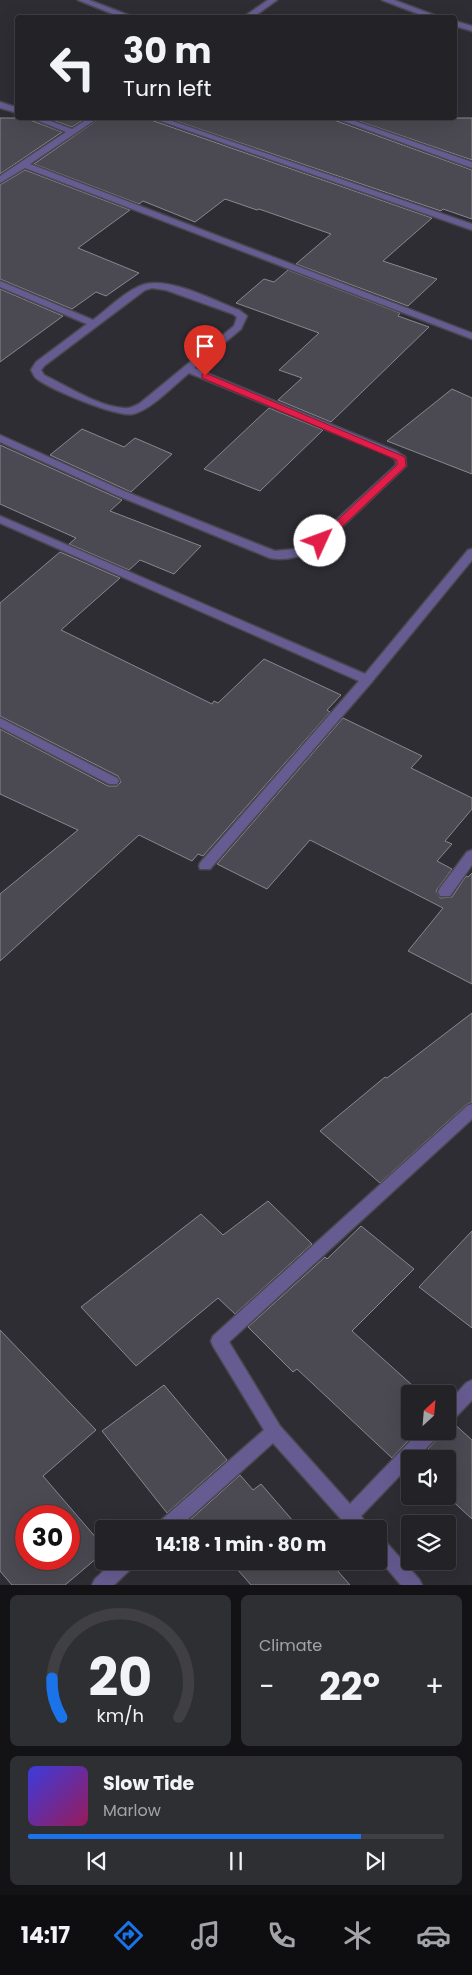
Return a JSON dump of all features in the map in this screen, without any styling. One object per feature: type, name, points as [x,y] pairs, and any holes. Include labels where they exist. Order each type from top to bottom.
[{"type":"street","points":[[82,0],[124,15]]},
{"type":"street","points":[[250,15],[273,0]]},
{"type":"street","points":[[386,0],[429,15]]},
{"type":"street","points":[[457,24],[472,29]]},
{"type":"street","points":[[0,105],[15,110]]},
{"type":"street","points":[[40,120],[73,132]]},
{"type":"street","points":[[0,180],[91,120]]},
{"type":"street","points":[[162,120],[472,227]]},
{"type":"street","points":[[345,120],[472,165]]},
{"type":"street","points":[[23,164],[472,336]]},
{"type":"street","points":[[0,284],[94,324]]},
{"type":"street","points":[[151,285],[168,287],[242,316],[238,327],[142,406],[132,411],[122,412],[107,408],[36,374],[40,364],[94,324],[142,288],[151,285]]},
{"type":"street","points":[[0,438],[120,494],[274,555],[292,555],[308,550],[401,466],[401,459],[392,454],[187,369]]},
{"type":"street","points":[[0,519],[367,680]]},
{"type":"street","points":[[205,866],[468,564],[472,552]]},
{"type":"street","points":[[0,722],[112,781]]},
{"type":"street","points":[[445,892],[472,855]]},
{"type":"street","points":[[354,1520],[274,1432],[219,1341],[472,1110]]},
{"type":"street","points":[[456,1405],[472,1388]]},
{"type":"street","points":[[174,1520],[274,1432]]},
{"type":"street","points":[[350,1516],[422,1440]]},
{"type":"street","points":[[387,1557],[413,1585]]},
{"type":"street","points":[[101,1585],[118,1570]]},
{"type":"building","points":[[0,118],[30,120],[62,132],[0,174]]},
{"type":"building","points":[[457,118],[472,118],[472,160],[356,120],[457,120]]},
{"type":"building","points":[[52,120],[83,120],[72,127]]},
{"type":"building","points":[[97,120],[151,120],[432,218],[383,261],[437,279],[408,306],[296,264],[331,234],[225,199],[195,222],[143,201],[139,204],[34,164]]},
{"type":"building","points":[[173,120],[334,120],[472,170],[472,219],[443,209],[441,211]]},
{"type":"building","points":[[25,170],[130,210],[78,248],[139,273],[106,296],[96,292],[72,309],[0,279],[0,185]]},
{"type":"building","points":[[288,270],[400,313],[398,316],[429,327],[331,422],[278,400],[302,378],[279,370],[319,333],[236,303],[264,279],[274,282]]},
{"type":"building","points":[[0,289],[63,316],[0,362]]},
{"type":"building","points":[[452,389],[472,398],[472,474],[387,441]]},
{"type":"building","points":[[269,408],[323,430],[260,491],[204,469]]},
{"type":"building","points":[[82,429],[124,447],[135,438],[172,454],[131,492],[50,455]]},
{"type":"building","points":[[0,445],[122,500],[110,511],[201,546],[174,574],[140,560],[129,570],[69,544],[76,538],[0,504]]},
{"type":"building","points":[[60,552],[120,578],[61,630],[212,704],[214,701],[218,703],[264,659],[341,695],[327,710],[330,712],[203,856],[198,854],[192,861],[139,835],[0,961],[0,894],[78,830],[0,794],[0,729],[108,786],[117,786],[121,782],[118,776],[0,716],[0,603]]},
{"type":"building","points":[[343,718],[422,756],[411,768],[472,798],[472,809],[445,841],[452,844],[437,861],[452,869],[436,891],[440,898],[452,897],[466,876],[468,877],[472,873],[472,984],[408,951],[443,908],[310,840],[267,889],[217,864]]},
{"type":"building","points":[[472,1013],[472,1102],[466,1105],[380,1183],[320,1131],[385,1077],[387,1078]]},
{"type":"building","points":[[268,1201],[312,1244],[235,1314],[218,1298],[136,1366],[81,1307],[201,1214],[223,1235]]},
{"type":"building","points":[[361,1226],[414,1269],[352,1331],[412,1385],[401,1385],[401,1440],[409,1440],[392,1458],[297,1369],[293,1372],[248,1327],[325,1257],[327,1259]]},
{"type":"building","points":[[472,1231],[472,1328],[419,1287]]},
{"type":"building","points":[[0,1330],[96,1430],[43,1476],[68,1505],[15,1505],[15,1570],[80,1570],[80,1519],[95,1537],[95,1560],[65,1585],[12,1585],[0,1571]]},
{"type":"building","points":[[164,1385],[227,1460],[167,1513],[102,1431]]},
{"type":"building","points":[[456,1426],[472,1440],[472,1519],[456,1504],[456,1450],[427,1450],[436,1440],[456,1440]]},
{"type":"building","points":[[240,1475],[253,1490],[261,1484],[292,1520],[190,1520]]},
{"type":"building","points":[[238,1570],[337,1570],[350,1585],[251,1585]]},
{"type":"route","points":[[205,376],[360,440],[401,459],[401,466],[320,541]]}]
